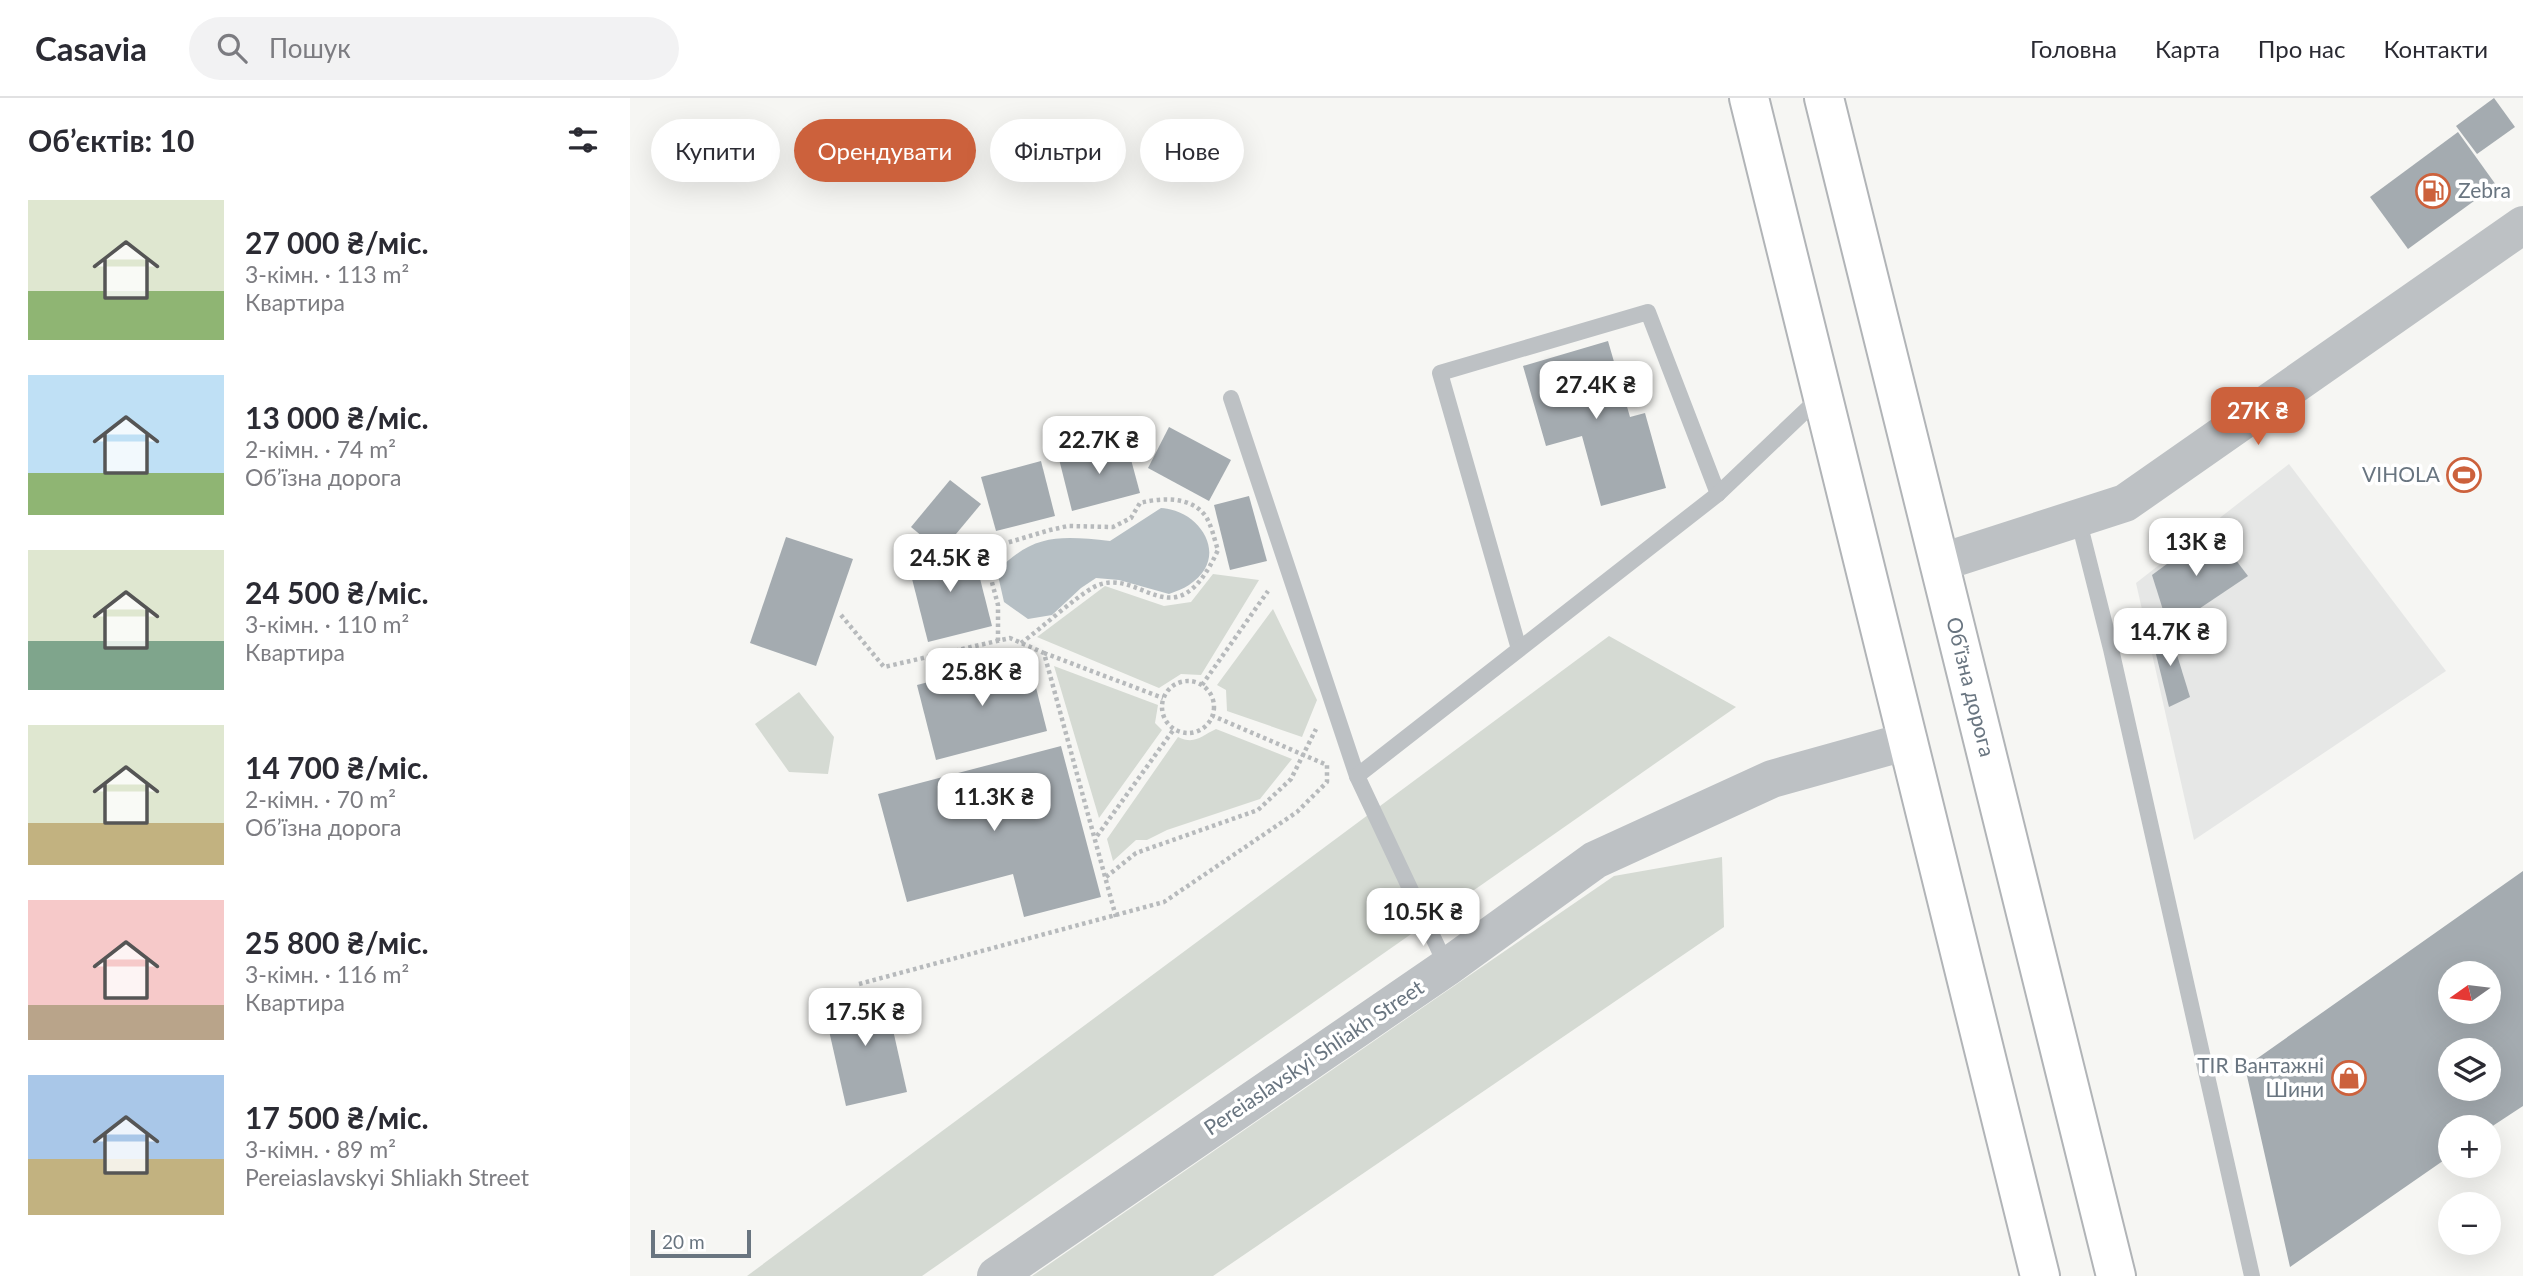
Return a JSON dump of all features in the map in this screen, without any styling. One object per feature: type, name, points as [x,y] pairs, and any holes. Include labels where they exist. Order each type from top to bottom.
[{"type":"highway","points":[[1749,98],[2040,1276]]},
{"type":"highway","name":"Обʼїзна дорога","points":[[1824,98],[2116,1276]]},
{"type":"street","points":[[1939,563],[2125,503],[2523,225]]},
{"type":"street","name":"Pereiaslavskyi Shliakh Street","points":[[996,1276],[1447,967],[1595,860],[1772,779],[1908,741]]},
{"type":"lane","points":[[1519,649],[1440,373],[1648,312],[1718,494]]},
{"type":"lane","points":[[1357,776],[1718,494],[1823,394]]},
{"type":"lane","points":[[1231,398],[1357,776],[1447,967]]},
{"type":"lane","points":[[2078,518],[2115,663],[2252,1276]]},
{"type":"path","points":[[998,641],[998,605],[986,560],[1003,544],[1068,526],[1113,527],[1131,517],[1140,503],[1158,498],[1181,501],[1203,513],[1218,550],[1210,567],[1192,591],[1169,598],[1126,586],[1095,587],[1021,643]]},
{"type":"path","points":[[1202,685],[1287,564]]},
{"type":"path","points":[[841,615],[884,667],[1010,638],[1163,698]]},
{"type":"path","points":[[1044,653],[1116,916]]},
{"type":"path","points":[[1194,681],[1202,685],[1212,697],[1213,716],[1201,730],[1185,733],[1174,729],[1163,718],[1163,698],[1178,682],[1194,681]]},
{"type":"path","points":[[1106,877],[1136,853],[1258,810],[1291,779],[1332,697]]},
{"type":"path","points":[[859,984],[1164,902],[1297,812],[1328,782],[1327,765],[1213,716]]},
{"type":"path","points":[[1096,837],[1174,729]]},
{"type":"shaded area","points":[[2289,464],[2446,671],[2194,840],[2136,583]]},
{"type":"shaded area","points":[[1161,508],[1188,517],[1199,526],[1206,537],[1208,562],[1201,574],[1187,586],[1169,594],[1119,580],[1096,578],[1052,615],[1028,619],[1004,602],[997,571],[1023,550],[1036,543],[1062,538],[1110,541]]},
{"type":"shaded area","points":[[1213,574],[1259,580],[1201,675],[1181,674],[1159,688],[1037,637],[1105,586],[1164,606],[1191,602]]},
{"type":"shaded area","points":[[1273,609],[1317,700],[1302,737],[1227,711],[1226,690],[1217,685]]},
{"type":"shaded area","points":[[1609,636],[1736,707],[922,1276],[747,1276]]},
{"type":"shaded area","points":[[1054,666],[1158,705],[1155,723],[1162,730],[1099,818]]},
{"type":"shaded area","points":[[799,692],[834,737],[828,774],[789,772],[755,724]]},
{"type":"shaded area","points":[[1216,729],[1292,759],[1260,799],[1167,830],[1147,840],[1136,840],[1113,861],[1107,839],[1178,737],[1194,740]]},
{"type":"shaded area","points":[[1722,857],[1724,927],[1213,1276],[1032,1276],[1614,876]]},
{"type":"building","points":[[2494,98],[2515,127],[2477,154],[2456,126]]},
{"type":"building","name":"Zebra","points":[[2458,132],[2496,185],[2408,249],[2370,197]]},
{"type":"building","points":[[1608,341],[1630,417],[1645,413],[1666,488],[1601,506],[1582,436],[1546,446],[1523,366]]},
{"type":"building","points":[[1169,427],[1231,460],[1209,501],[1148,468]]},
{"type":"building","points":[[1126,441],[1140,493],[1072,511],[1059,459]]},
{"type":"building","points":[[1041,461],[1055,516],[996,531],[981,477]]},
{"type":"building","points":[[950,480],[981,504],[941,552],[911,527]]},
{"type":"building","points":[[1249,496],[1267,561],[1230,570],[1214,505]]},
{"type":"building","points":[[2213,530],[2248,576],[2169,629],[2152,575]]},
{"type":"building","points":[[786,537],[853,559],[816,666],[750,643]]},
{"type":"building","points":[[972,547],[992,626],[928,642],[908,563]]},
{"type":"building","points":[[2169,629],[2190,697],[2169,707],[2151,634]]},
{"type":"building","points":[[1028,656],[1047,731],[936,760],[917,685]]},
{"type":"building","points":[[1061,746],[1101,897],[1024,917],[1013,874],[907,902],[878,794]]},
{"type":"building","name":"TIR Вантажні Шини","points":[[2523,871],[2523,1106],[2501,1120],[2501,1115],[2438,1115],[2438,1164],[2290,1267],[2245,1067]]},
{"type":"building","points":[[884,990],[907,1092],[846,1106],[823,1004]]},
{"type":"place","name":"Zebra","points":[[2433,191]]},
{"type":"place","name":"VIHOLA","points":[[2464,475]]},
{"type":"place","name":"TIR Вантажні Шини","points":[[2349,1078]]}]
